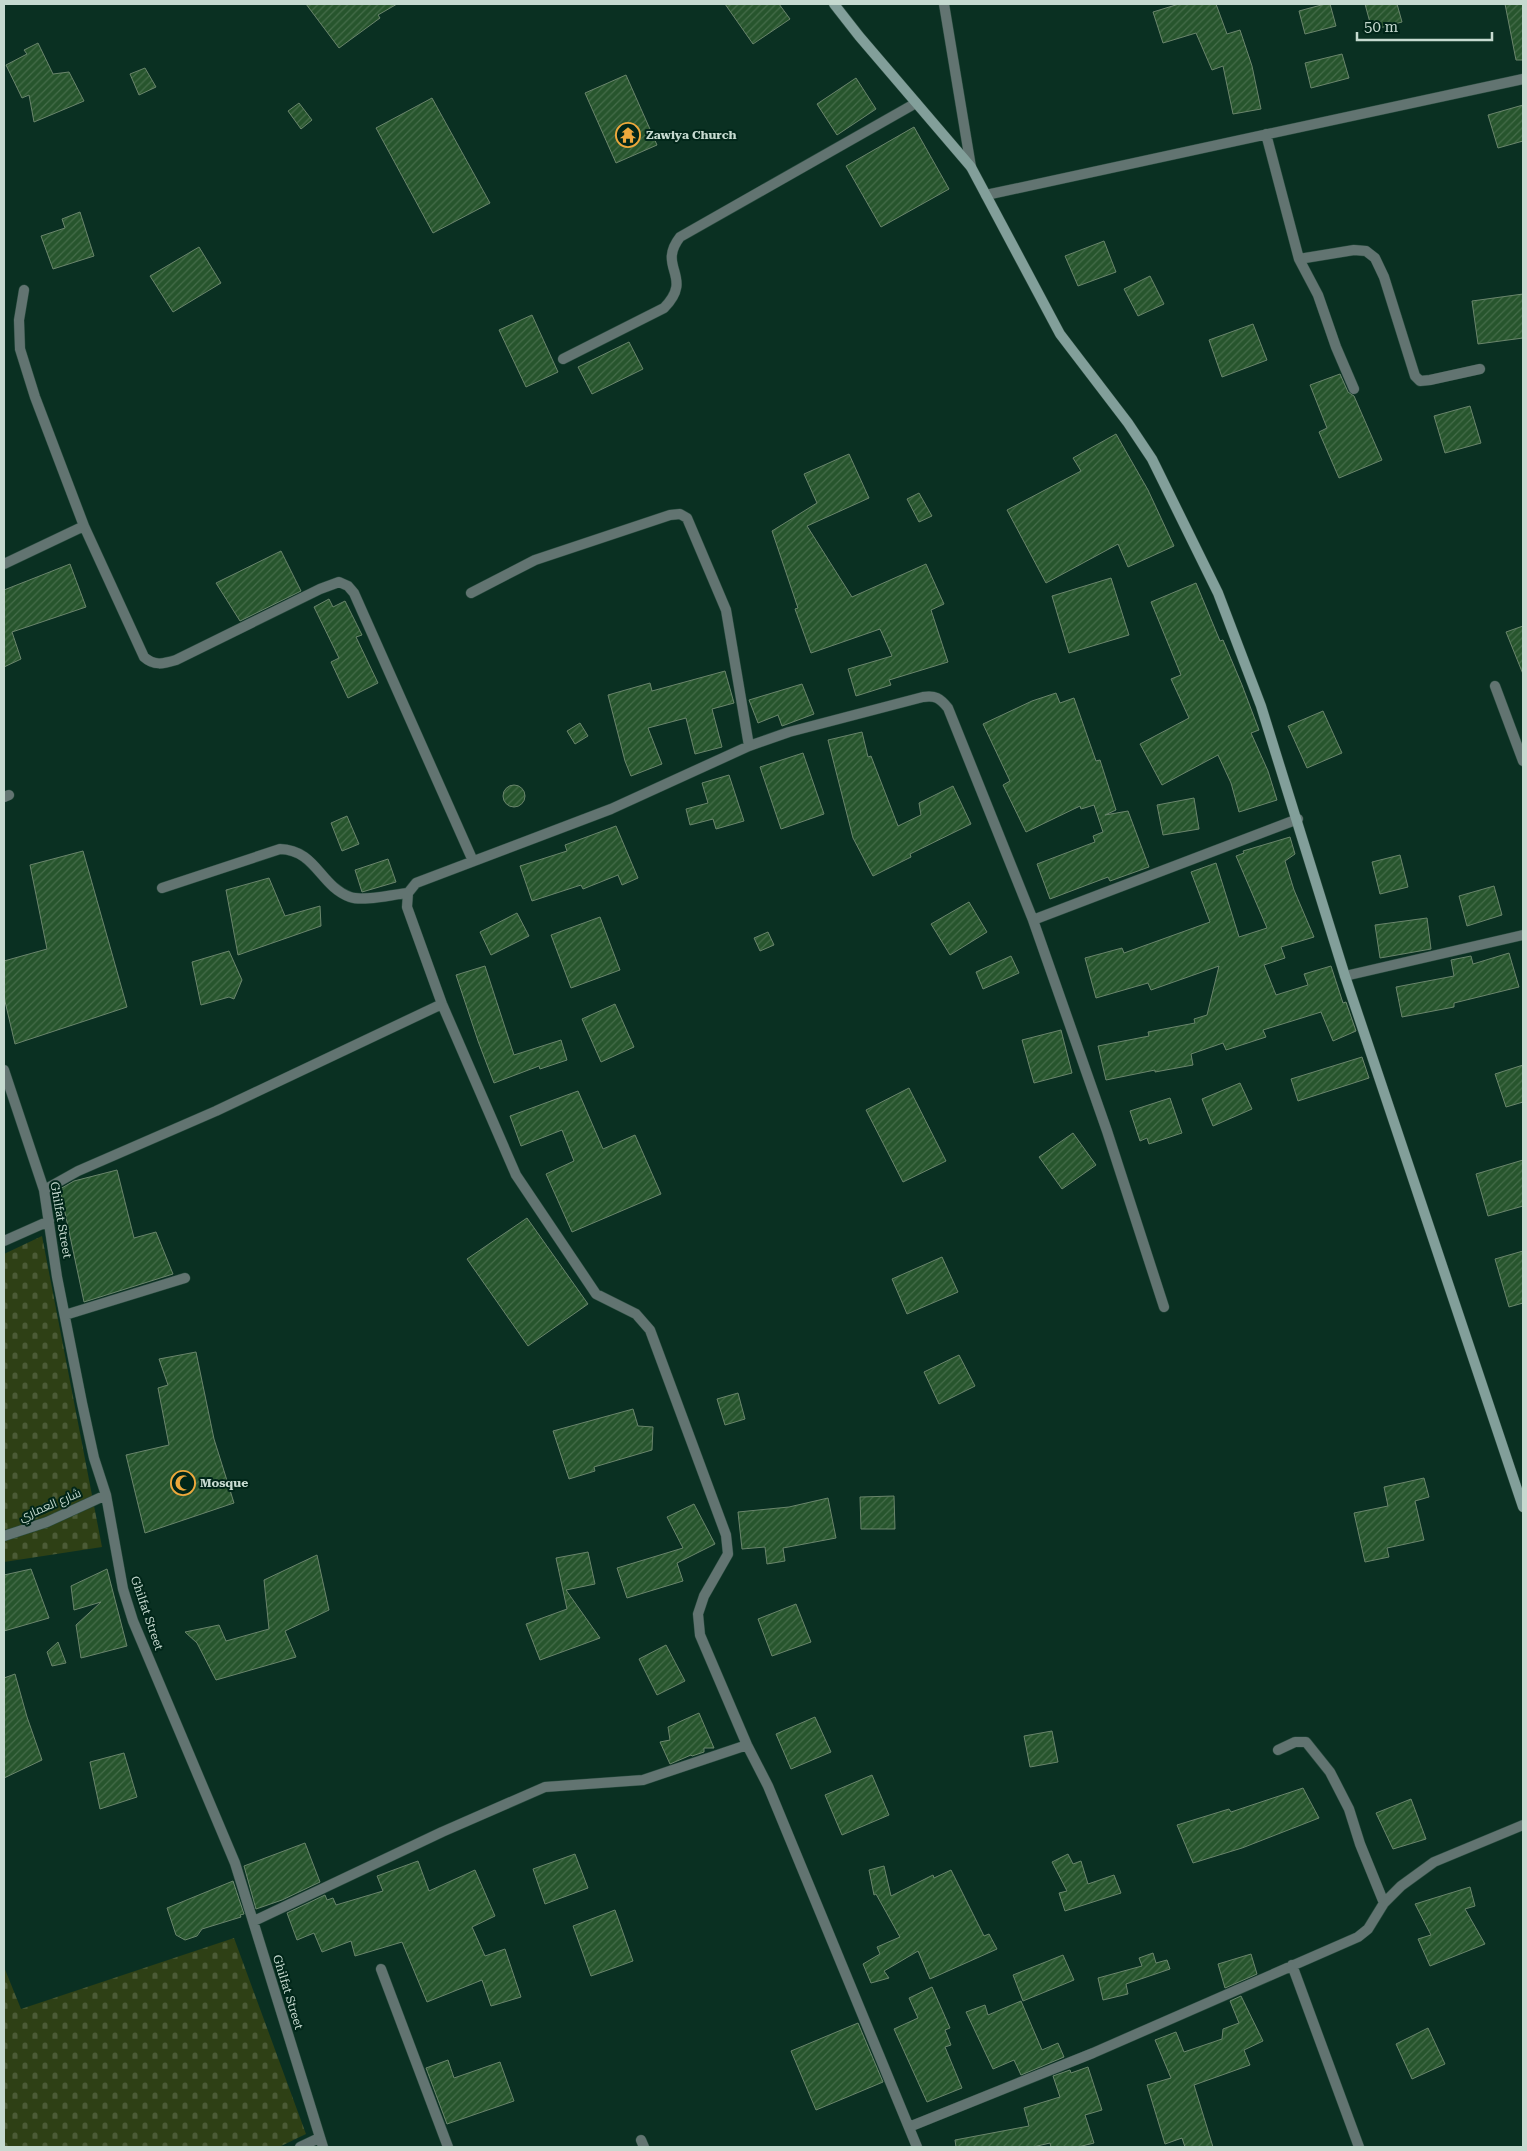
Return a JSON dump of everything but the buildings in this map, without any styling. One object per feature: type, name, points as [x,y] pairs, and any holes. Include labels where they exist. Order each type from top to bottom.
[{"type":"street","points":[[834,4],[971,167],[1060,334],[1142,444],[1181,515],[1224,610],[1261,706],[1298,819],[1345,976],[1523,1507]]},
{"type":"street","points":[[944,4],[971,167]]},
{"type":"street","points":[[986,194],[1523,80]]},
{"type":"street","points":[[563,359],[664,308],[673,299],[678,288],[670,258],[672,247],[680,237],[916,103]]},
{"type":"street","points":[[1266,134],[1299,259],[1318,295],[1336,347],[1354,389]]},
{"type":"street","points":[[1299,259],[1354,250],[1366,251],[1375,258],[1384,277],[1415,376],[1420,381],[1430,380],[1480,369]]},
{"type":"street","points":[[24,290],[19,320],[20,349],[34,397],[84,526],[144,657],[150,662],[158,664],[176,660],[320,590],[339,582],[348,586],[354,593],[473,861]]},
{"type":"street","points":[[471,593],[535,560],[670,514],[680,514],[687,518],[726,610],[749,746]]},
{"type":"street","points":[[4,564],[84,526]]},
{"type":"street","points":[[1495,686],[1523,761]]},
{"type":"street","points":[[917,2147],[768,1786],[747,1745],[700,1635],[698,1614],[707,1589],[728,1554],[726,1534],[650,1330],[636,1314],[596,1294],[516,1174],[442,1004],[407,907],[408,893],[416,884],[611,809],[749,746],[789,732],[934,695],[941,699],[948,708],[1033,920],[1164,1307]]},
{"type":"street","points":[[1033,920],[1298,819]]},
{"type":"street","points":[[162,888],[280,849],[286,849],[293,850],[308,859],[333,888],[352,898],[408,893]]},
{"type":"street","points":[[1345,976],[1523,935]]},
{"type":"street","points":[[44,1190],[78,1171],[216,1111],[442,1004]]},
{"type":"street","name":"Ghilfat Street","points":[[4,1070],[44,1190],[65,1314],[94,1458],[106,1495],[123,1589],[133,1621],[235,1863],[321,2143]]},
{"type":"street","points":[[4,1241],[49,1221]]},
{"type":"street","points":[[65,1314],[185,1278]]},
{"type":"street","name":"شارع العماري","points":[[4,1536],[47,1522],[106,1495]]},
{"type":"street","points":[[1278,1750],[1296,1742],[1306,1742],[1330,1772],[1349,1809],[1360,1844],[1384,1903]]},
{"type":"street","points":[[254,1920],[545,1787],[643,1780],[747,1745]]},
{"type":"street","points":[[909,2127],[1093,2053],[1358,1937],[1368,1929],[1384,1903],[1401,1886],[1434,1862],[1523,1825]]},
{"type":"street","points":[[1292,1965],[1359,2147]]},
{"type":"street","points":[[381,1969],[448,2147]]},
{"type":"street","points":[[300,2147],[321,2143]]},
{"type":"green space","points":[[42,1236],[102,1547],[4,1562],[4,1254]]},
{"type":"green space","points":[[234,1938],[306,2134],[279,2147],[4,2147],[4,1967],[21,2009]]},
{"type":"place","name":"Zawiya Church","points":[[628,135]]},
{"type":"place","name":"Mosque","points":[[183,1483]]}]
